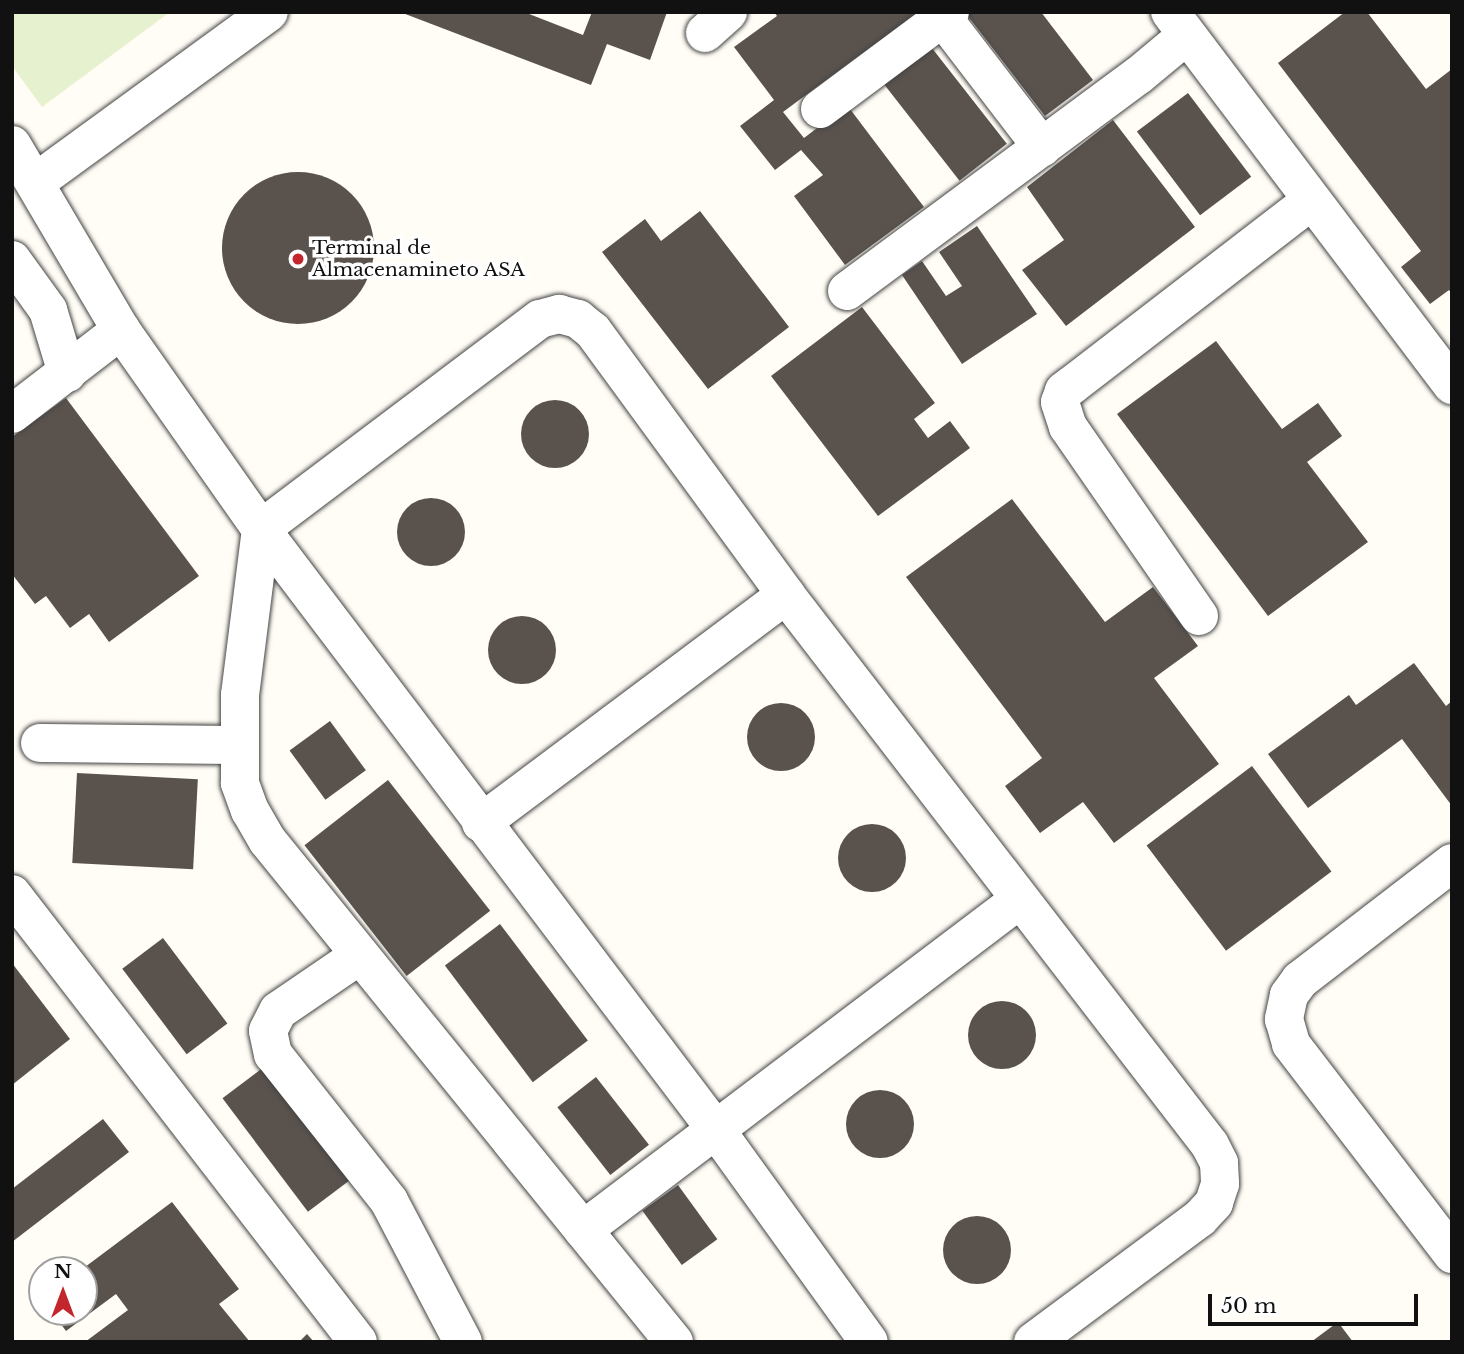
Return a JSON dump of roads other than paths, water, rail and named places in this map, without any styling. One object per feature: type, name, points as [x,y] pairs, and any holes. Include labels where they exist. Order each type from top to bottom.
[{"type":"street","points":[[36,182],[269,12]]},
{"type":"street","points":[[820,109],[946,15],[1042,146]]},
{"type":"street","points":[[847,291],[1042,146],[1178,24],[1452,385]]},
{"type":"street","points":[[12,145],[121,330],[261,528],[716,1130],[869,1342]]},
{"type":"street","points":[[1199,615],[1068,427],[1060,402],[1064,391],[1311,201]]},
{"type":"street","points":[[12,260],[48,310],[67,373]]},
{"type":"street","points":[[674,1342],[267,840],[250,811],[240,783],[240,695],[261,528],[540,319],[559,314],[578,319],[593,331],[786,595],[1210,1145],[1219,1163],[1220,1184],[1214,1203],[1200,1218],[1033,1342]]},
{"type":"street","points":[[12,414],[121,330]]},
{"type":"street","points":[[481,822],[786,595]]},
{"type":"street","points":[[40,743],[238,745]]},
{"type":"street","points":[[1452,863],[1300,980],[1289,995],[1284,1019],[1291,1044],[1452,1254]]},
{"type":"street","points":[[12,894],[358,1342]]},
{"type":"street","points":[[583,1230],[1019,900]]},
{"type":"street","points":[[360,955],[278,1011],[268,1031],[273,1054],[389,1201],[463,1342]]},
{"type":"place","name":"Terminal de Almacenamineto ASA","points":[[298,259]]}]
